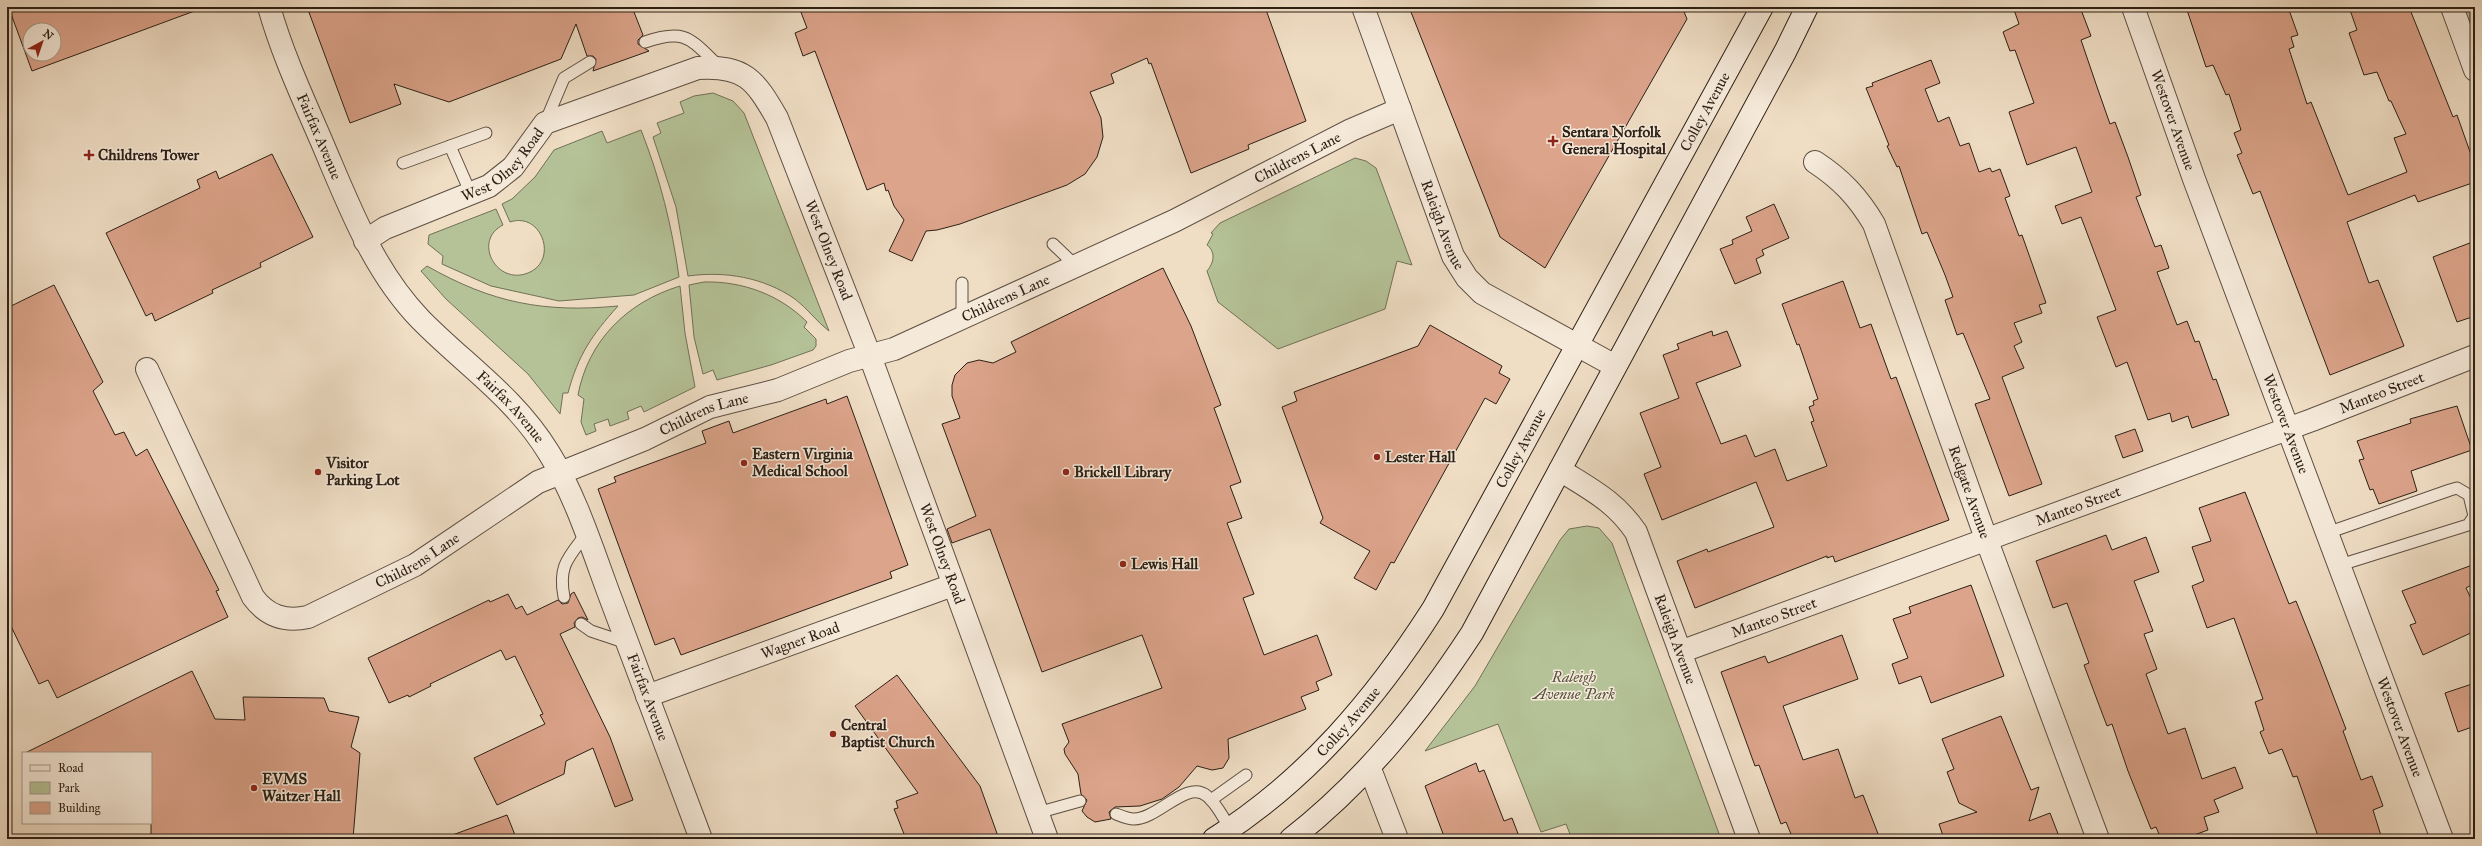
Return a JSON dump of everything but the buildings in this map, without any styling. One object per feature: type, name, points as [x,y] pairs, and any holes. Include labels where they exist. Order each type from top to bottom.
[{"type":"street","name":"Fairfax Avenue","points":[[269,7],[281,47],[365,241],[392,285],[420,319],[492,383],[520,415],[547,450],[560,472],[586,534],[701,839]]},
{"type":"street","name":"Raleigh Avenue","points":[[1363,7],[1453,256],[1467,278],[1487,296],[1615,366]]},
{"type":"street","name":"Colley Avenue","points":[[1222,834],[1282,790],[1326,747],[1368,702],[1406,651],[1433,609],[1762,7]]},
{"type":"street","points":[[1291,839],[1316,819],[1370,768],[1438,685],[1472,633],[1785,52],[1807,7]]},
{"type":"street","name":"Westover Avenue","points":[[2133,7],[2194,179],[2442,839]]},
{"type":"street","points":[[2452,7],[2475,70]]},
{"type":"street","name":"West Olney Road","points":[[365,241],[385,228],[489,186],[513,167],[545,123],[698,68],[720,67],[734,70],[749,78],[762,91],[777,118],[870,356],[1047,839]]},
{"type":"street","name":"Childrens Lane","points":[[147,369],[253,597],[264,610],[276,617],[298,619],[308,616],[414,565],[525,488],[560,472],[645,439],[710,407],[778,390],[849,361],[894,349],[1174,221],[1352,130],[1400,109]]},
{"type":"street","name":"Redgate Avenue","points":[[1815,162],[1837,177],[1860,201],[1874,224],[1987,541],[2098,839]]},
{"type":"street","name":"Manteo Street","points":[[1680,652],[1987,541],[2475,356]]},
{"type":"street","name":"Raleigh Avenue","points":[[1560,470],[1606,500],[1623,514],[1636,532],[1749,839]]},
{"type":"street","name":"Wagner Road","points":[[647,696],[953,585]]},
{"type":"street","points":[[1370,768],[1397,839]]},
{"type":"lane","points":[[645,42],[668,34],[691,39],[720,67]]},
{"type":"lane","points":[[545,123],[564,78],[590,62]]},
{"type":"lane","points":[[402,163],[486,133]]},
{"type":"lane","points":[[450,146],[471,194]]},
{"type":"lane","points":[[1053,244],[1076,266]]},
{"type":"lane","points":[[962,283],[962,318]]},
{"type":"lane","points":[[2327,533],[2457,488],[2469,495],[2474,516],[2468,525],[2340,565]]},
{"type":"lane","points":[[564,597],[560,579],[563,568],[586,534]]},
{"type":"lane","points":[[582,624],[592,631],[627,643]]},
{"type":"lane","points":[[1211,800],[1246,775]]},
{"type":"lane","points":[[1116,814],[1134,819],[1149,816],[1190,791],[1199,791],[1211,800],[1222,834]]},
{"type":"lane","points":[[1037,813],[1080,801]]},
{"type":"green space","points":[[2463,7],[2475,7],[2475,40]]},
{"type":"green space","points":[[713,93],[733,101],[744,113],[829,331],[795,299],[770,285],[743,277],[730,275],[716,274],[688,276],[676,207],[653,137],[661,133],[657,123],[684,113],[680,102],[694,96]]},
{"type":"green space","points":[[641,130],[654,166],[664,202],[673,239],[679,277],[634,295],[559,301],[491,286],[442,264],[443,256],[428,244],[429,235],[496,209],[503,225],[494,232],[490,240],[489,249],[492,258],[497,266],[505,272],[514,275],[525,274],[536,268],[542,260],[544,250],[543,240],[538,231],[531,224],[522,221],[510,222],[502,204],[512,199],[535,177],[554,150],[602,131],[607,143]]},
{"type":"green space","points":[[1355,158],[1366,161],[1376,168],[1412,265],[1397,261],[1385,309],[1278,349],[1218,302],[1207,271],[1213,258],[1212,251],[1207,245],[1213,234],[1211,233],[1220,223]]},
{"type":"green space","points":[[427,266],[474,289],[496,297],[519,302],[566,308],[618,306],[593,336],[581,356],[568,393],[563,393],[560,414],[528,374],[446,299],[421,271]]},
{"type":"green space","points":[[704,282],[719,282],[747,287],[773,297],[796,312],[807,322],[804,327],[816,339],[816,346],[813,350],[771,365],[717,380],[713,370],[703,374],[694,337],[689,285]]},
{"type":"green space","points":[[680,286],[685,333],[695,387],[644,412],[641,406],[627,412],[629,419],[610,426],[608,419],[594,424],[596,431],[586,435],[581,422],[584,399],[578,395],[583,375],[591,357],[601,341],[613,326],[627,313],[643,302]]},
{"type":"green space","name":"Raleigh Avenue Park","points":[[1587,526],[1599,528],[1612,543],[1721,839],[1572,839],[1566,824],[1541,832],[1498,724],[1425,751],[1475,686],[1560,540],[1569,529]]},
{"type":"place","name":"Sentara Norfolk General Hospital","points":[[1553,141]]},
{"type":"place","name":"Childrens Tower","points":[[89,155]]},
{"type":"place","name":"Lester Hall","points":[[1377,457]]},
{"type":"place","name":"Eastern Virginia Medical School","points":[[744,463]]},
{"type":"place","name":"Visitor Parking Lot","points":[[318,472]]},
{"type":"place","name":"Brickell Library","points":[[1066,472]]},
{"type":"place","name":"Lewis Hall","points":[[1123,564]]},
{"type":"place","name":"Central Baptist Church","points":[[833,734]]},
{"type":"place","name":"EVMS Waitzer Hall","points":[[254,788]]}]
